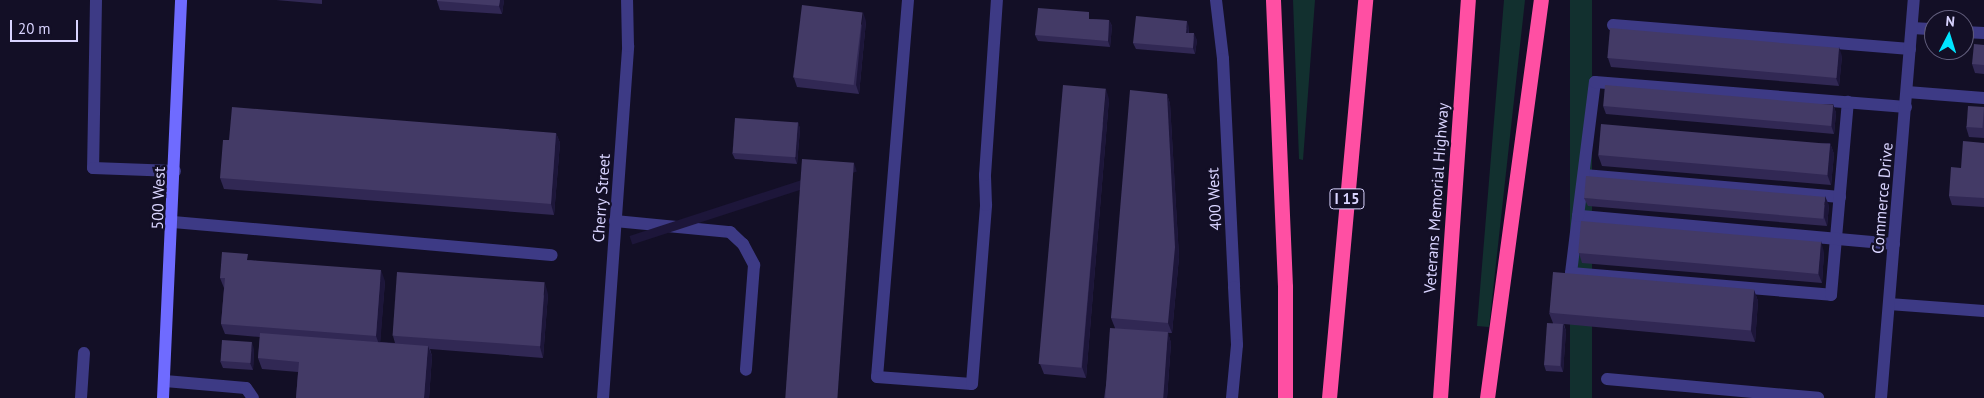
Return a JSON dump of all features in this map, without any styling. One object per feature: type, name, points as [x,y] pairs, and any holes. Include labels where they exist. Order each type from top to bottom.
[{"type":"highway","points":[[1273,0],[1285,287],[1285,398]]},
{"type":"highway","name":"I 15","points":[[1329,398],[1365,0]]},
{"type":"highway","name":"Veterans Memorial Highway","points":[[1440,398],[1468,0]]},
{"type":"highway","points":[[1487,398],[1541,0]]},
{"type":"main road","name":"500 West","points":[[164,398],[181,0]]},
{"type":"street","points":[[96,0],[93,168],[175,171]]},
{"type":"street","name":"Cherry Street","points":[[603,398],[628,46],[627,0]]},
{"type":"street","points":[[908,0],[877,377],[972,384],[986,205],[985,175],[996,0]]},
{"type":"street","name":"400 West","points":[[1216,0],[1223,59],[1237,345],[1232,398]]},
{"type":"street","name":"Commerce Drive","points":[[1882,398],[1914,0]]},
{"type":"street","points":[[1613,25],[1910,49]]},
{"type":"street","points":[[1912,28],[1924,29]]},
{"type":"street","points":[[1848,102],[1840,144],[1840,197],[1831,295],[1571,273],[1584,175],[1595,124],[1595,82],[1906,106]]},
{"type":"street","points":[[1906,92],[1984,98]]},
{"type":"street","points":[[1584,175],[1840,197]]},
{"type":"street","points":[[1578,216],[1894,244]]},
{"type":"street","points":[[615,221],[730,232],[743,244],[754,265],[746,370]]},
{"type":"street","points":[[173,222],[552,255]]},
{"type":"street","points":[[1890,304],[1984,311]]},
{"type":"street","points":[[81,398],[84,353]]},
{"type":"street","points":[[1607,379],[1818,398]]},
{"type":"street","points":[[165,382],[246,388],[253,398]]},
{"type":"green space","points":[[1293,0],[1315,0],[1303,160],[1299,159]]},
{"type":"green space","points":[[1504,0],[1525,0],[1489,327],[1477,326]]},
{"type":"green space","points":[[1570,0],[1592,0],[1592,398],[1570,398]]},
{"type":"building","points":[[437,0],[500,0],[499,6]]},
{"type":"building","points":[[802,5],[863,12],[854,85],[793,77]]},
{"type":"building","points":[[1038,8],[1089,12],[1089,19],[1109,20],[1108,41],[1035,35]]},
{"type":"building","points":[[1136,16],[1187,21],[1186,33],[1194,33],[1193,48],[1133,43]]},
{"type":"building","points":[[1610,28],[1839,48],[1837,78],[1607,58]]},
{"type":"building","points":[[1974,44],[1984,45],[1984,65],[1972,64],[1974,60]]},
{"type":"building","points":[[1063,85],[1106,89],[1081,368],[1039,364]]},
{"type":"building","points":[[1605,85],[1833,105],[1831,126],[1603,106]]},
{"type":"building","points":[[1130,90],[1167,94],[1175,247],[1168,323],[1111,318]]},
{"type":"building","points":[[1968,106],[1984,107],[1982,128],[1967,127]]},
{"type":"building","points":[[232,107],[556,133],[551,204],[220,178],[223,140],[229,140]]},
{"type":"building","points":[[735,118],[798,122],[795,157],[733,153]]},
{"type":"building","points":[[1601,124],[1830,144],[1827,175],[1598,155]]},
{"type":"building","points":[[1963,141],[1984,143],[1984,198],[1949,196],[1951,167],[1961,168]]},
{"type":"building","points":[[802,159],[854,163],[837,398],[785,398]]},
{"type":"building","points":[[1586,176],[1825,197],[1823,219],[1584,198]]},
{"type":"building","points":[[1581,221],[1821,242],[1818,274],[1578,253]]},
{"type":"building","points":[[222,252],[248,254],[247,260],[381,270],[376,336],[221,324],[225,278],[220,278]]},
{"type":"building","points":[[397,272],[545,282],[540,346],[393,336]]},
{"type":"building","points":[[1553,272],[1754,290],[1751,330],[1549,313]]},
{"type":"building","points":[[1547,323],[1563,324],[1560,366],[1544,365]]},
{"type":"building","points":[[1110,328],[1168,332],[1163,398],[1105,398]]},
{"type":"building","points":[[260,333],[428,346],[424,398],[296,398],[299,362],[258,358]]},
{"type":"building","points":[[222,340],[252,342],[250,363],[221,361]]}]
